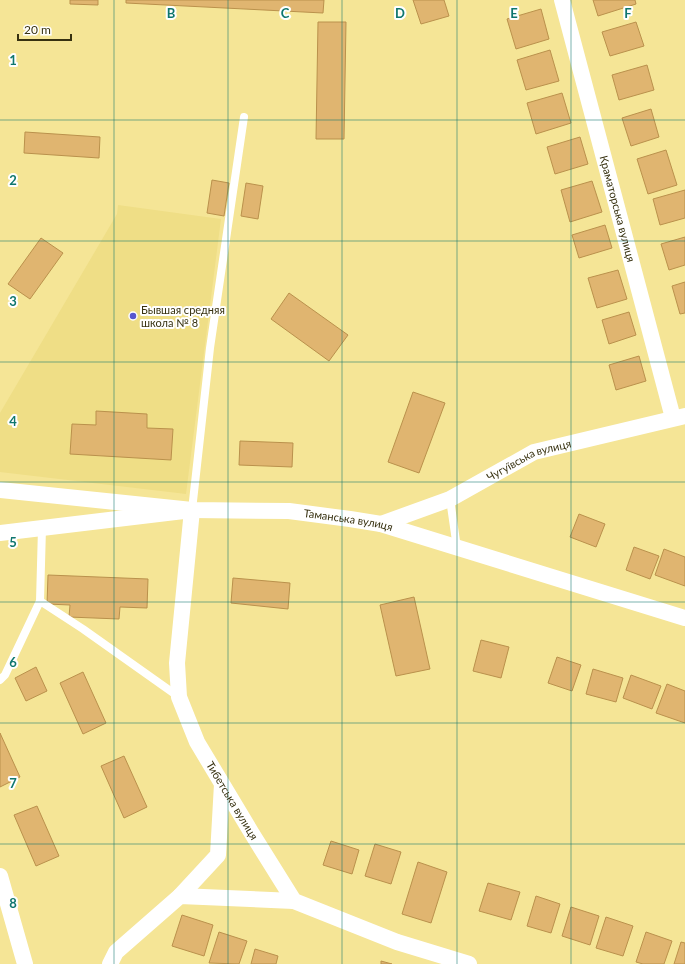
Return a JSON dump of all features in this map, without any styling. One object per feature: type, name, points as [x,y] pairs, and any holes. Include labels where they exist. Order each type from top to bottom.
[{"type":"street","name":"Краматорська вулиця","points":[[562,0],[679,417]]},
{"type":"street","name":"Чугуївська вулиця","points":[[381,524],[450,498],[534,452],[679,417]]},
{"type":"street","name":"Таманська вулиця","points":[[0,490],[192,510],[289,511],[381,524],[685,618]]},
{"type":"street","points":[[0,533],[192,510]]},
{"type":"street","name":"Тибетська вулиця","points":[[192,510],[177,663],[179,697],[197,742],[294,902]]},
{"type":"street","points":[[110,964],[116,952],[180,896],[218,855],[222,784]]},
{"type":"street","points":[[0,876],[25,964]]},
{"type":"street","points":[[180,896],[294,902],[397,942],[469,964]]},
{"type":"lane","points":[[192,510],[210,348],[244,117]]},
{"type":"lane","points":[[450,498],[457,548]]},
{"type":"lane","points":[[0,680],[5,675],[40,601],[42,528]]},
{"type":"lane","points":[[40,601],[83,629],[179,697]]},
{"type":"shaded area","name":"Бывшая средняя школа № 8","points":[[118,205],[221,219],[186,494],[0,472],[0,413],[117,214]]},
{"type":"building","points":[[70,0],[98,0],[98,5],[70,4]]},
{"type":"building","points":[[126,0],[324,0],[323,13],[126,3]]},
{"type":"building","points":[[413,0],[444,0],[449,16],[421,24]]},
{"type":"building","points":[[593,0],[635,0],[636,4],[598,16]]},
{"type":"building","points":[[541,9],[549,39],[516,49],[507,19]]},
{"type":"building","points":[[318,22],[346,22],[344,139],[316,139]]},
{"type":"building","points":[[636,22],[644,46],[610,56],[602,32]]},
{"type":"building","points":[[550,50],[559,81],[526,90],[517,60]]},
{"type":"building","points":[[647,65],[654,90],[619,100],[612,75]]},
{"type":"building","points":[[562,93],[571,123],[536,134],[527,103]]},
{"type":"building","points":[[651,109],[659,137],[631,146],[622,118]]},
{"type":"building","points":[[25,132],[100,137],[99,158],[24,153]]},
{"type":"building","points":[[580,137],[588,164],[555,174],[547,147]]},
{"type":"building","points":[[666,150],[677,185],[648,194],[637,159]]},
{"type":"building","points":[[212,180],[229,183],[224,216],[207,213]]},
{"type":"building","points":[[592,181],[602,212],[570,222],[561,190]]},
{"type":"building","points":[[246,183],[263,186],[258,219],[241,216]]},
{"type":"building","points":[[685,190],[685,218],[660,225],[653,199]]},
{"type":"building","points":[[605,225],[612,248],[579,258],[572,235]]},
{"type":"building","points":[[685,237],[685,265],[669,270],[661,244]]},
{"type":"building","points":[[41,238],[63,253],[30,299],[8,284]]},
{"type":"building","points":[[618,270],[627,299],[597,308],[588,278]]},
{"type":"building","points":[[685,282],[685,313],[680,314],[672,286]]},
{"type":"building","points":[[289,293],[348,335],[329,361],[271,319]]},
{"type":"building","points":[[629,312],[636,335],[609,344],[602,320]]},
{"type":"building","points":[[639,356],[646,381],[616,390],[609,365]]},
{"type":"building","points":[[413,392],[445,403],[419,473],[388,462]]},
{"type":"building","points":[[96,411],[147,414],[147,428],[173,429],[171,460],[70,454],[72,424],[96,425]]},
{"type":"building","points":[[240,441],[293,443],[292,467],[239,465]]},
{"type":"building","points":[[579,514],[605,524],[596,547],[570,537]]},
{"type":"building","points":[[634,547],[659,556],[650,579],[626,570]]},
{"type":"building","points":[[664,549],[685,557],[685,586],[655,575]]},
{"type":"building","points":[[48,575],[148,579],[147,608],[120,607],[119,619],[69,617],[70,605],[47,604]]},
{"type":"building","points":[[233,578],[290,583],[288,609],[231,603]]},
{"type":"building","points":[[414,597],[430,669],[396,676],[380,605]]},
{"type":"building","points":[[481,640],[509,647],[501,678],[473,671]]},
{"type":"building","points":[[557,657],[581,665],[572,691],[548,683]]},
{"type":"building","points":[[36,667],[47,691],[26,701],[15,678]]},
{"type":"building","points":[[593,669],[623,678],[616,702],[586,694]]},
{"type":"building","points":[[83,672],[106,723],[83,734],[60,683]]},
{"type":"building","points":[[631,675],[661,686],[652,709],[623,698]]},
{"type":"building","points":[[667,684],[685,691],[685,723],[656,713]]},
{"type":"building","points":[[0,733],[20,777],[0,787]]},
{"type":"building","points":[[124,756],[147,807],[124,818],[101,766]]},
{"type":"building","points":[[37,806],[59,856],[36,866],[14,815]]},
{"type":"building","points":[[331,841],[359,850],[352,874],[323,865]]},
{"type":"building","points":[[375,844],[401,852],[391,884],[365,876]]},
{"type":"building","points":[[418,862],[447,872],[431,923],[402,914]]},
{"type":"building","points":[[488,883],[520,892],[511,920],[479,911]]},
{"type":"building","points":[[536,896],[560,904],[551,933],[527,926]]},
{"type":"building","points":[[571,907],[599,916],[590,945],[562,936]]},
{"type":"building","points":[[182,915],[213,925],[204,956],[172,946]]},
{"type":"building","points":[[606,917],[633,926],[623,956],[596,948]]},
{"type":"building","points":[[219,932],[247,941],[239,964],[209,963]]},
{"type":"building","points":[[646,932],[672,941],[664,964],[643,964],[636,962]]},
{"type":"building","points":[[681,942],[685,943],[685,964],[674,964]]},
{"type":"building","points":[[255,949],[278,956],[276,964],[251,964]]},
{"type":"building","points":[[381,961],[392,964],[381,964]]},
{"type":"place","name":"Бывшая средняя школа № 8","points":[[133,316]]}]
